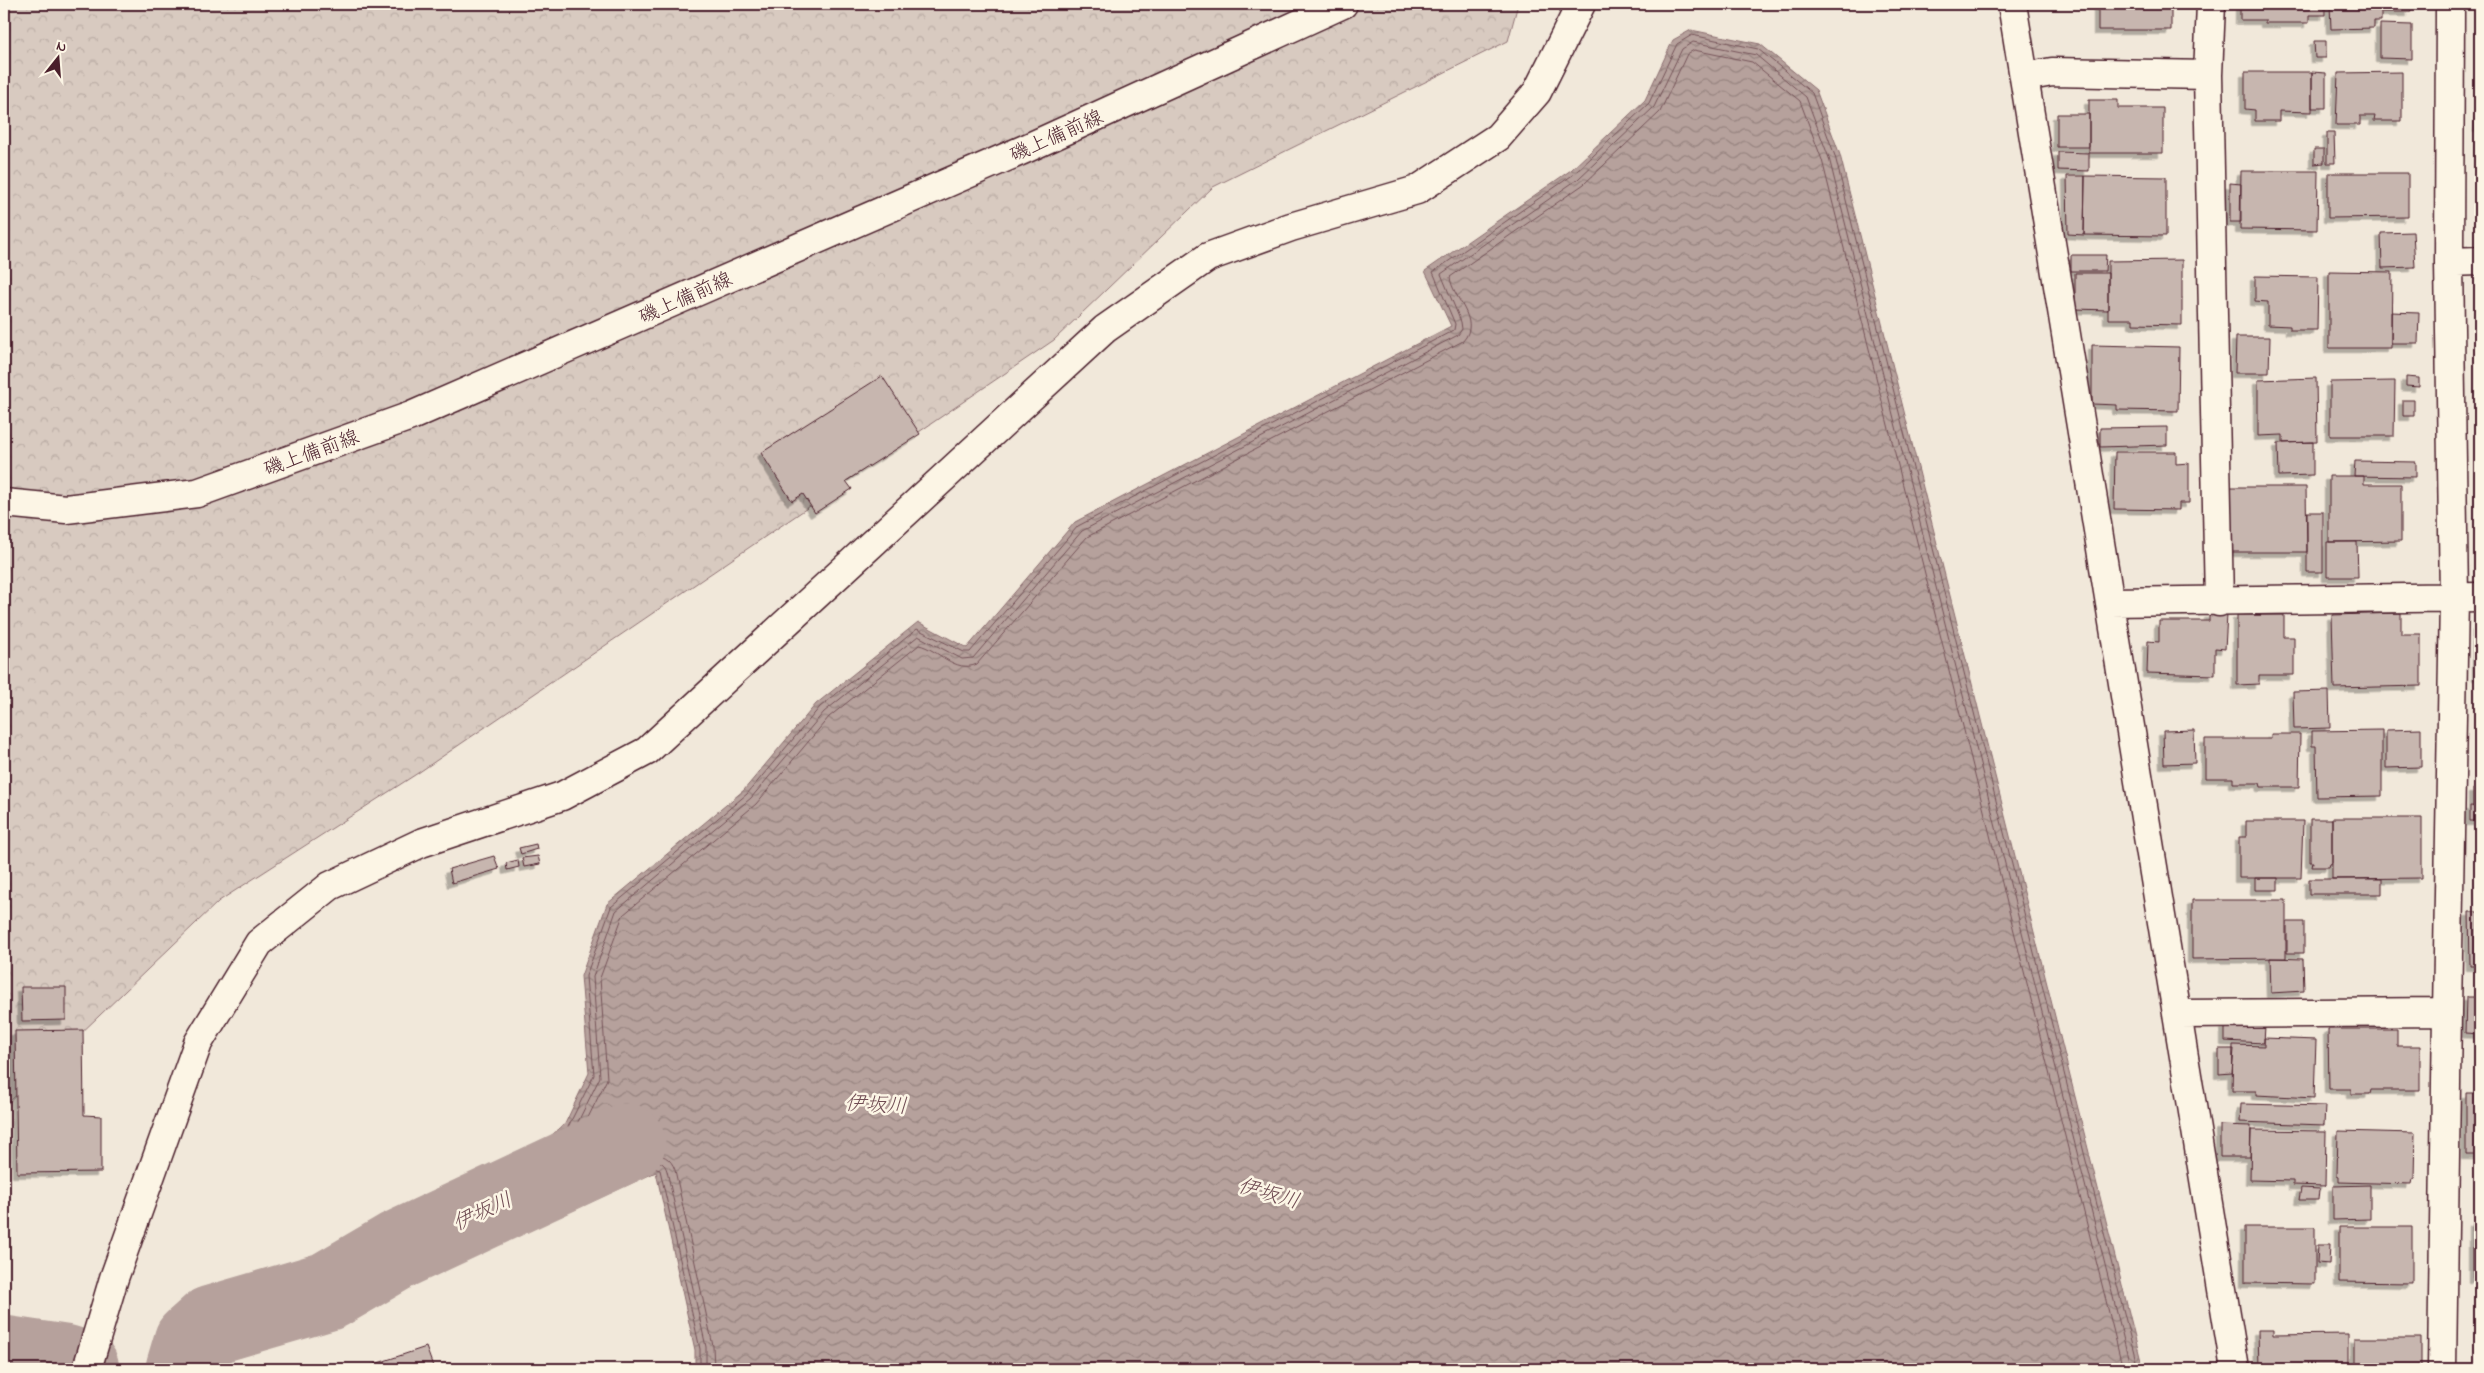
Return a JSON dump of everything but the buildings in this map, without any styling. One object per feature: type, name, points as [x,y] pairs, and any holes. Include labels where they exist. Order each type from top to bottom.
[{"type":"street","name":"磯上備前線","points":[[4,503],[66,509],[197,493],[411,416],[1025,149],[1343,4]]},
{"type":"street","points":[[87,1369],[114,1278],[198,1043],[259,943],[330,886],[421,843],[562,796],[647,751],[1105,329],[1208,257],[1291,227],[1416,190],[1498,137],[1537,92],[1581,4]]},
{"type":"street","points":[[2012,4],[2236,1369]]},
{"type":"street","points":[[2211,4],[2208,75],[2219,602]]},
{"type":"street","points":[[2442,1369],[2447,1012],[2467,597],[2449,262],[2450,4]]},
{"type":"street","points":[[2024,77],[2052,72],[2208,75]]},
{"type":"street","points":[[2449,262],[2480,261]]},
{"type":"street","points":[[2111,602],[2219,602],[2467,597]]},
{"type":"street","points":[[2178,1014],[2447,1012]]},
{"type":"green space","points":[[4,4],[1518,4],[1508,41],[1213,187],[1054,340],[418,773],[219,901],[4,1107]]},
{"type":"water","points":[[1691,30],[1760,44],[1816,90],[1840,155],[2143,1369],[695,1369],[695,1350],[656,1172],[550,1221],[512,1168],[565,1124],[589,1073],[581,976],[607,904],[744,790],[816,704],[918,622],[967,648],[1075,522],[1451,326],[1425,271],[1571,170],[1645,100],[1673,40]]},
{"type":"waterway","name":"伊坂川","points":[[185,1369],[193,1342],[212,1325],[328,1291],[398,1250],[626,1143]]},
{"type":"waterway","name":"伊坂川","points":[[4,1355],[64,1364],[80,1369]]}]
